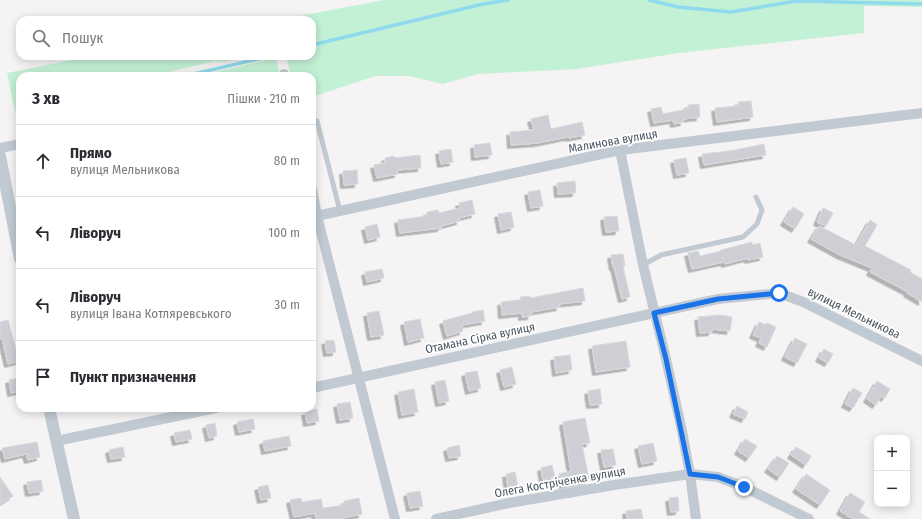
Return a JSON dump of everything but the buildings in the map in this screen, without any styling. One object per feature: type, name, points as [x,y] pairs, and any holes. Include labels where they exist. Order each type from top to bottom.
[{"type":"street","name":"Малинова вулиця","points":[[316,217],[620,150],[922,113]]},
{"type":"street","points":[[0,148],[16,145]]},
{"type":"street","points":[[620,150],[643,265],[666,359],[690,474],[696,519]]},
{"type":"street","points":[[0,156],[16,238]]},
{"type":"street","points":[[316,221],[395,519]]},
{"type":"street","name":"вулиця Мельникова","points":[[654,313],[718,299],[779,293],[803,302],[922,361]]},
{"type":"street","name":"Отамана Сірка вулиця","points":[[316,387],[654,313]]},
{"type":"street","points":[[50,412],[74,519]]},
{"type":"street","points":[[56,442],[197,412]]},
{"type":"street","name":"Олега Костріченка вулиця","points":[[436,519],[614,485],[690,474],[718,477],[744,487],[809,519]]},
{"type":"lane","points":[[317,121],[340,211]]},
{"type":"lane","points":[[643,265],[661,255],[743,237],[757,224],[762,210],[756,197]]},
{"type":"green space","points":[[384,0],[922,0],[922,7],[864,6],[864,33],[679,53],[576,69],[478,74],[443,84],[409,76],[375,76],[316,96],[316,72],[290,72],[287,60],[316,60],[316,16],[299,16]]},
{"type":"green space","points":[[72,60],[234,60],[224,62],[215,61],[169,72],[16,72],[16,116],[7,73]]},
{"type":"green space","points":[[267,60],[276,60],[279,72],[215,72]]},
{"type":"waterway","points":[[316,44],[483,4],[508,0]]},
{"type":"waterway","points":[[649,0],[678,7],[731,12],[796,1],[922,4]]},
{"type":"waterway","points":[[202,72],[254,60]]},
{"type":"route","points":[[744,487],[718,477],[690,474],[681,426],[654,313],[718,299],[779,293]]}]
